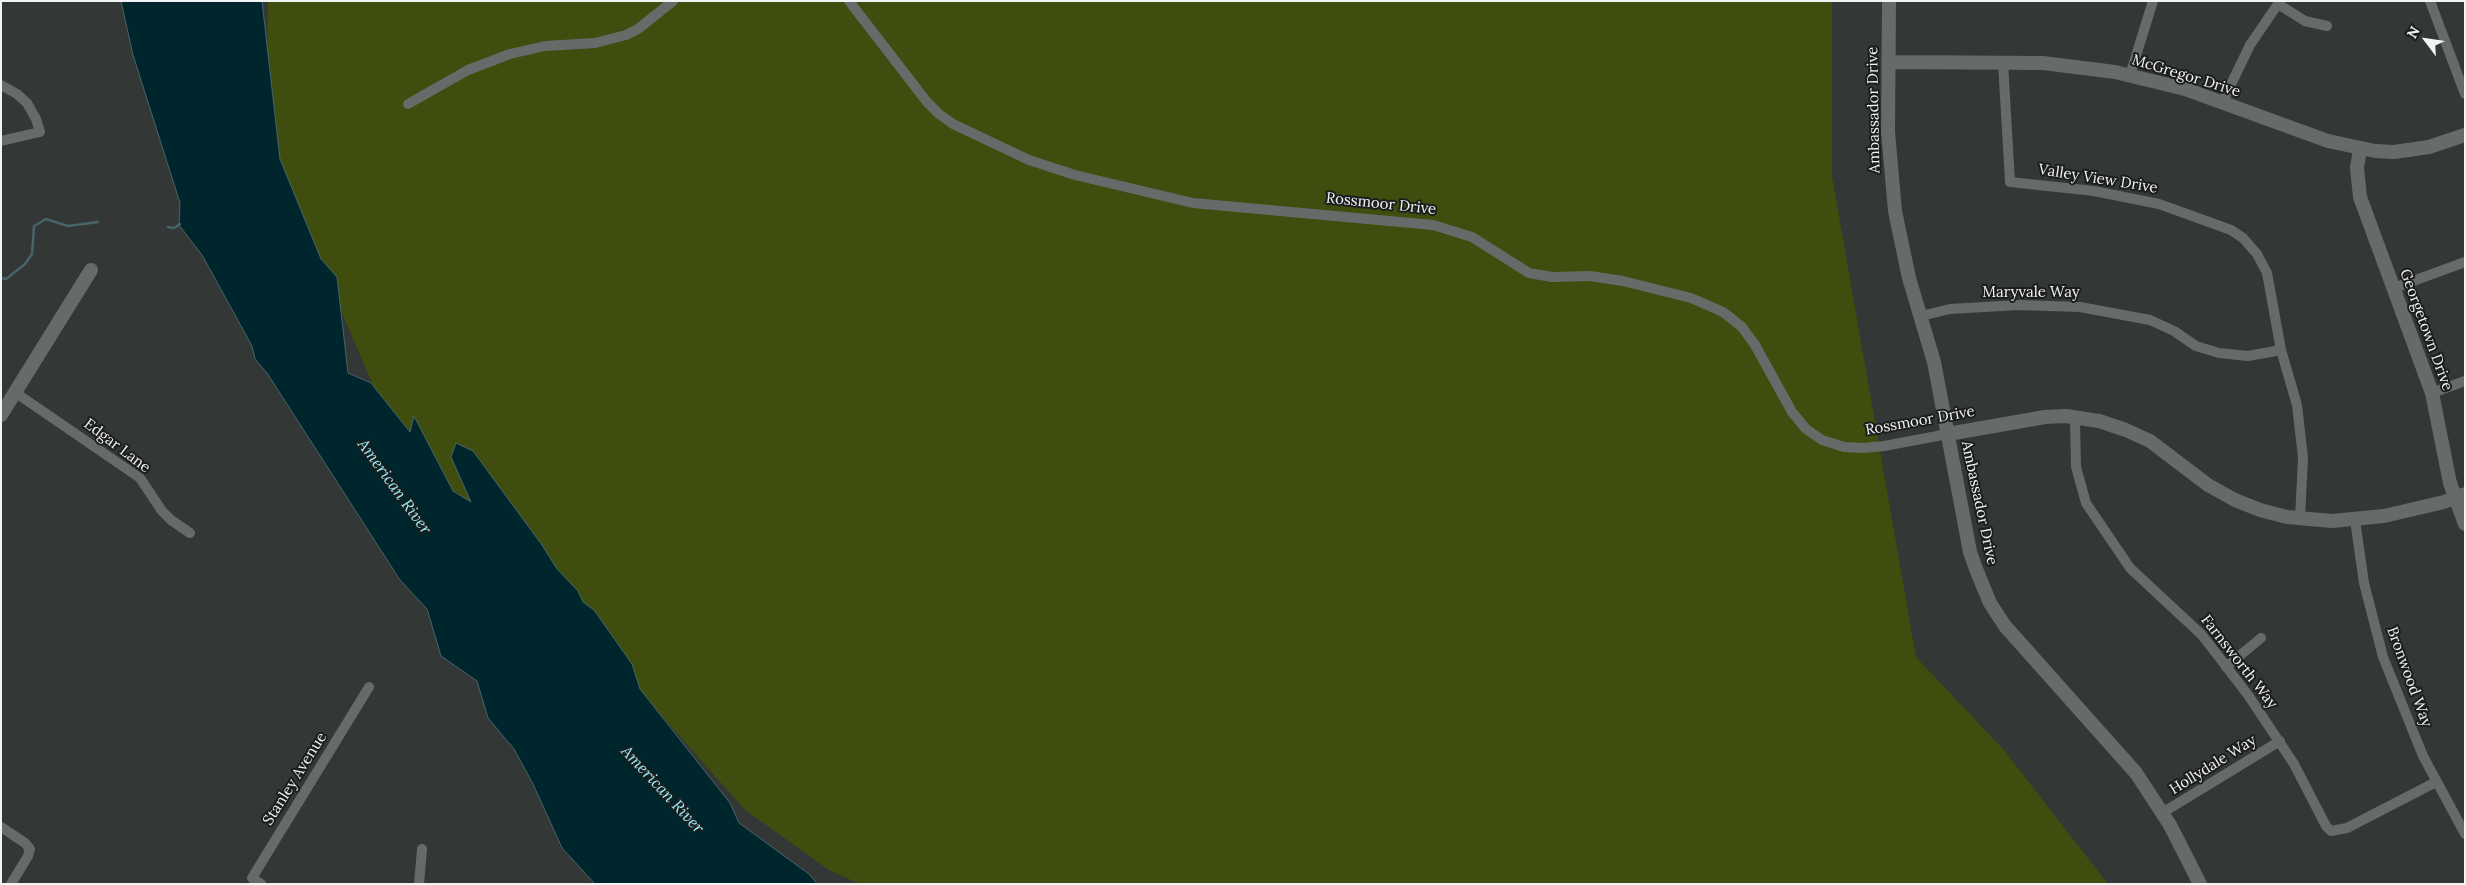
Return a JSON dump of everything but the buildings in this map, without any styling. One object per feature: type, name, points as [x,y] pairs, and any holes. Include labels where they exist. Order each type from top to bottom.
[{"type":"street","points":[[408,104],[468,70],[510,54],[545,46],[595,43],[626,35],[638,29],[674,1]]},
{"type":"street","name":"Rossmoor Drive","points":[[849,1],[927,102],[939,114],[953,124],[1029,160],[1075,175],[1193,203],[1432,225],[1472,237],[1529,273],[1552,277],[1590,276],[1623,281],[1691,298],[1723,312],[1742,327],[1755,345],[1792,412],[1806,429],[1822,440],[1844,447],[1884,446],[2033,418],[2075,418],[2099,421],[2136,434],[2159,447],[2195,476],[2223,494],[2260,510],[2300,518],[2355,520],[2414,510],[2460,496]]},
{"type":"street","name":"Ambassador Drive","points":[[1889,1],[1888,132],[1891,183],[1904,258],[1934,362],[1970,552],[1990,603],[2018,643],[2130,766],[2162,813],[2200,884]]},
{"type":"street","points":[[2130,75],[2153,1]]},
{"type":"street","points":[[2430,1],[2465,94]]},
{"type":"street","points":[[2222,103],[2250,45],[2279,3],[2305,21],[2327,26]]},
{"type":"street","name":"McGregor Drive","points":[[1889,62],[2003,62],[2073,66],[2130,75],[2185,89],[2328,141],[2375,151],[2412,150],[2429,147],[2465,135]]},
{"type":"street","name":"Valley View Drive","points":[[2003,62],[2010,182],[2126,196],[2191,214],[2231,230],[2253,248],[2264,266],[2281,350],[2292,380],[2301,430],[2303,458],[2300,518]]},
{"type":"street","points":[[1,85],[17,94],[27,103],[36,119],[40,132],[1,141]]},
{"type":"street","name":"Georgetown Drive","points":[[2360,149],[2357,168],[2360,197],[2432,393],[2450,482],[2460,496],[2465,524]]},
{"type":"street","points":[[2394,288],[2465,262]]},
{"type":"street","points":[[1,415],[91,270]]},
{"type":"street","name":"Maryvale Way","points":[[1921,316],[1950,309],[2019,305],[2080,307],[2150,320],[2174,331],[2196,346],[2219,353],[2248,356],[2281,350]]},
{"type":"street","points":[[2432,393],[2465,381]]},
{"type":"street","name":"Edgar Lane","points":[[16,393],[140,478],[162,512],[190,533]]},
{"type":"street","name":"Farnsworth Way","points":[[2075,418],[2076,467],[2086,503],[2130,568],[2202,635],[2226,667],[2280,741],[2331,832],[2346,828],[2436,782]]},
{"type":"street","name":"Bronwood Way","points":[[2355,520],[2364,583],[2383,657],[2407,720],[2436,782],[2465,834]]},
{"type":"street","points":[[2226,667],[2261,638]]},
{"type":"street","name":"Stanley Avenue","points":[[261,884],[252,878],[369,687]]},
{"type":"street","name":"Hollydale Way","points":[[2162,813],[2280,741]]},
{"type":"street","points":[[1,827],[25,843],[30,849],[28,856],[11,884]]},
{"type":"street","points":[[419,884],[422,849]]},
{"type":"green space","points":[[268,1],[1832,1],[1832,176],[1916,657],[2003,749],[2108,884],[860,884],[829,870],[745,810],[614,662],[484,545],[383,409],[284,177],[266,94]]},
{"type":"water","name":"American River","points":[[121,1],[262,1],[280,159],[321,259],[337,277],[348,373],[371,383],[410,432],[414,416],[453,491],[471,502],[451,457],[456,443],[473,451],[542,545],[557,569],[578,591],[583,602],[594,610],[632,664],[640,689],[730,803],[739,823],[809,874],[817,884],[595,884],[562,848],[533,784],[514,749],[488,718],[477,681],[441,656],[427,609],[400,580],[267,373],[255,359],[252,346],[202,255],[179,225],[180,203],[133,55]]},
{"type":"waterway","points":[[1,278],[6,279],[25,264],[32,254],[34,226],[46,219],[68,226],[98,222]]},
{"type":"waterway","points":[[168,227],[174,228],[180,224]]}]
